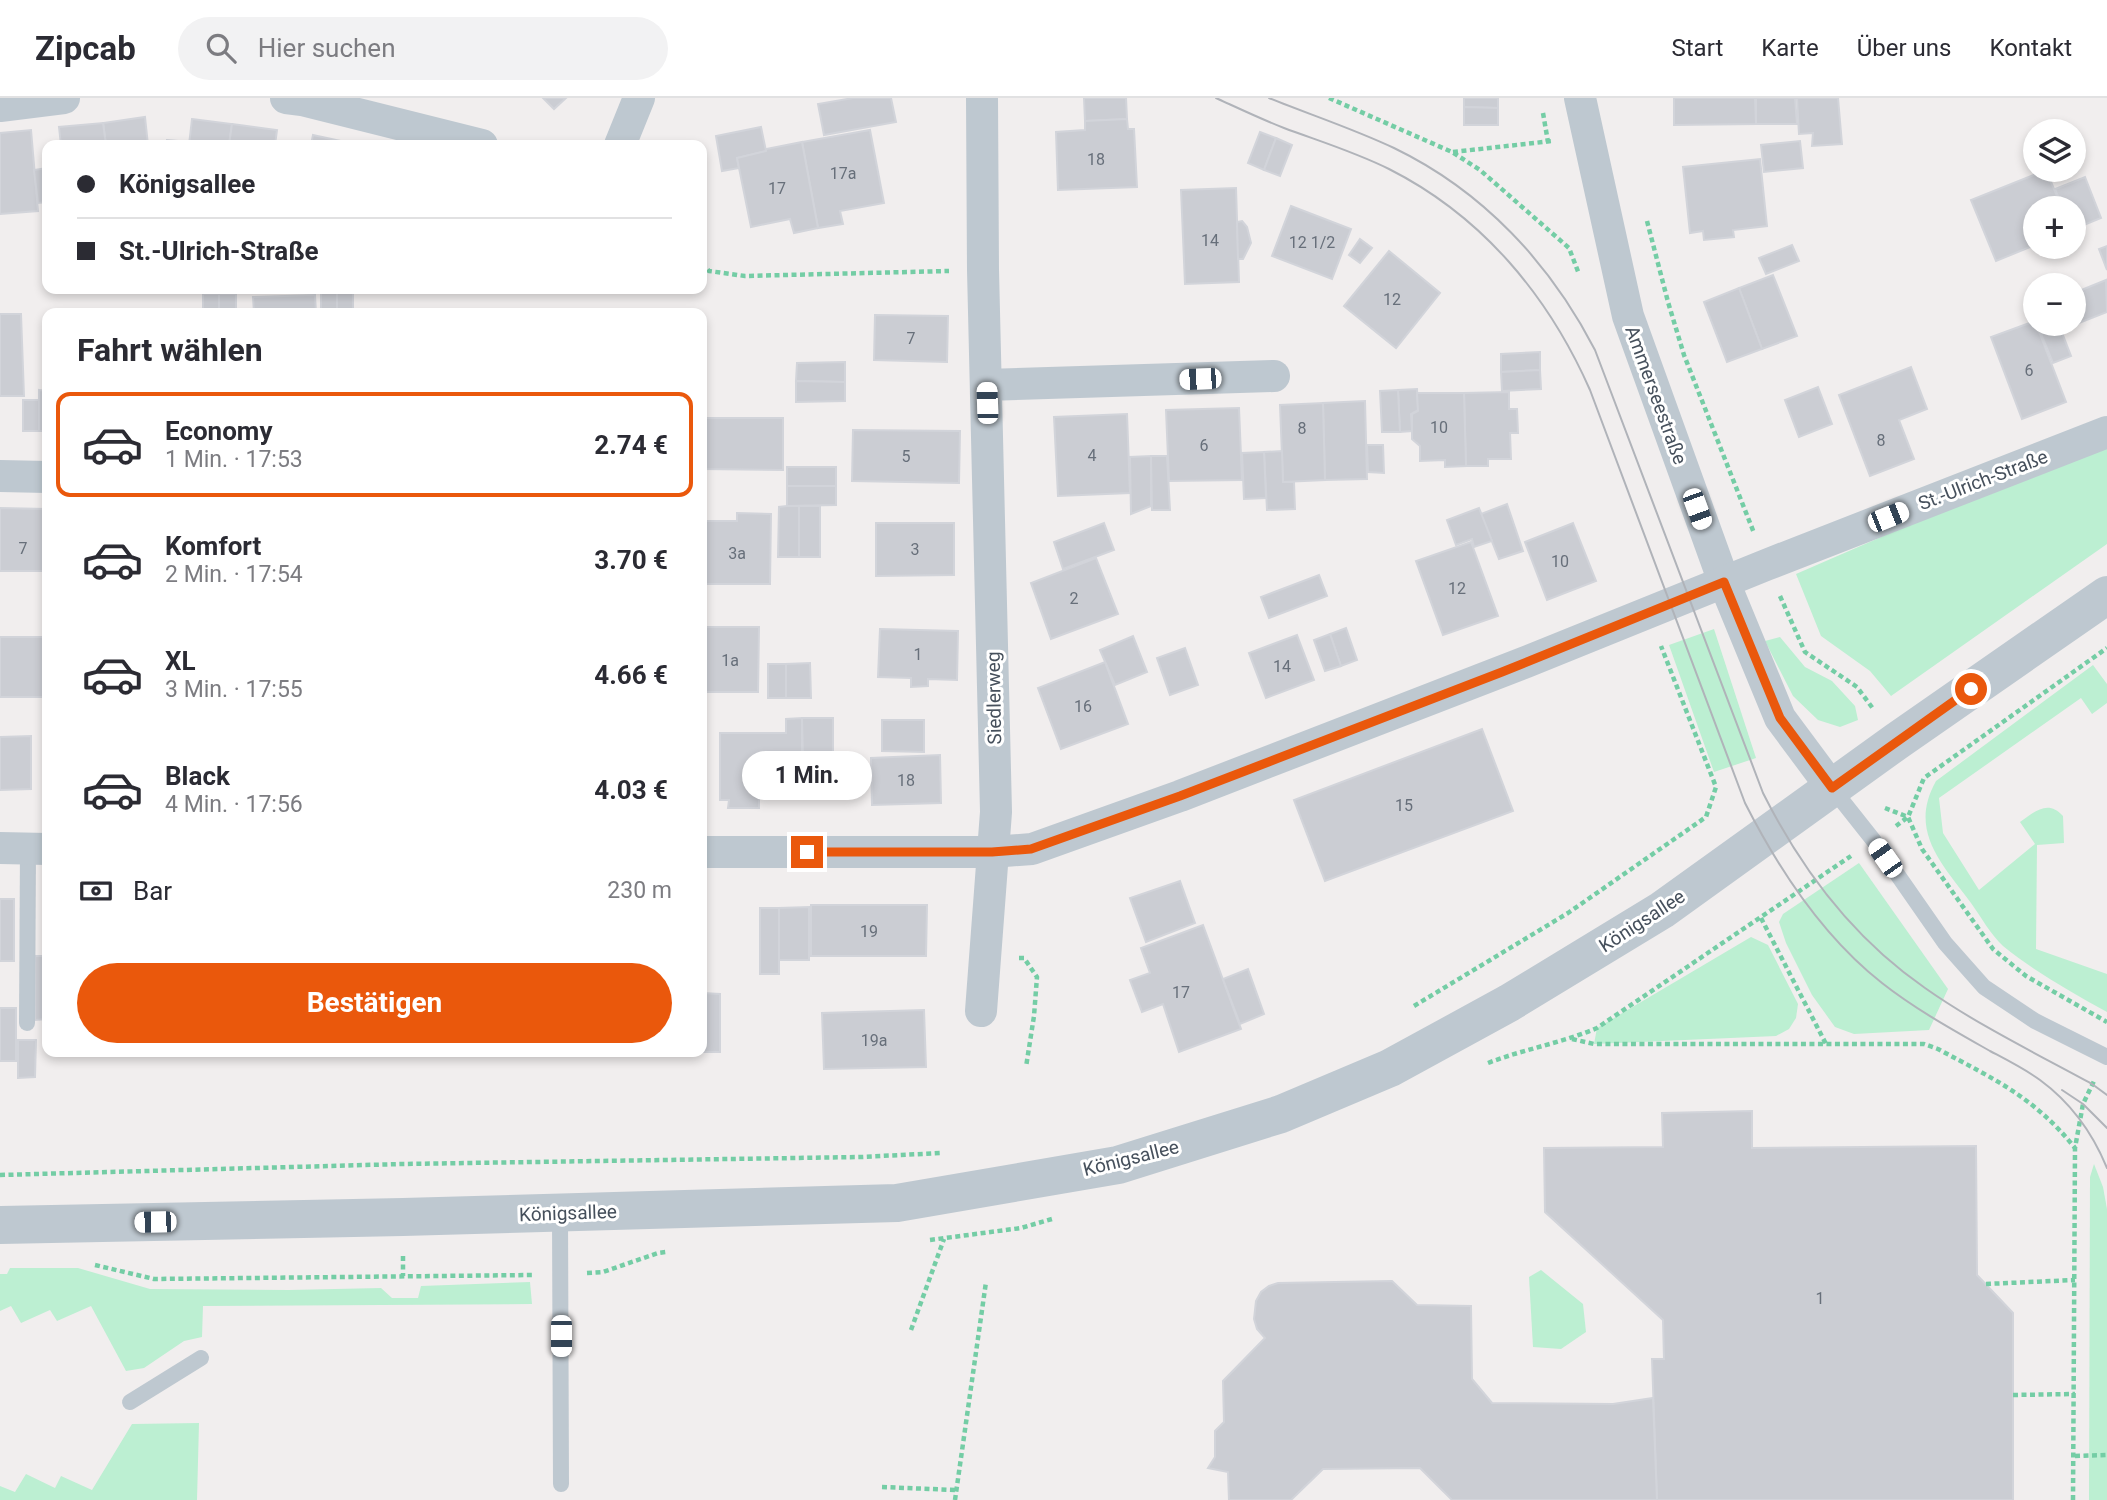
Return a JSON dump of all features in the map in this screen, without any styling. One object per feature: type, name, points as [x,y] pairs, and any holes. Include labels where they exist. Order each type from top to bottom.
[{"type":"street","points":[[0,106],[64,98]]},
{"type":"street","points":[[286,98],[462,140]]},
{"type":"street","points":[[622,140],[639,98]]},
{"type":"street","name":"Siedlerweg","points":[[981,1011],[996,812],[983,270],[982,98]]},
{"type":"street","name":"Ammerseestraße","points":[[1580,98],[1628,316],[1724,582],[1780,718],[1832,788]]},
{"type":"street","points":[[986,386],[1274,376]]},
{"type":"street","name":"St.-Ulrich-Straße","points":[[707,852],[992,852],[1031,849],[1180,796],[1526,662],[2107,432]]},
{"type":"street","points":[[0,476],[42,477]]},
{"type":"street","name":"Königsallee","points":[[0,1225],[560,1213],[897,1202],[1118,1165],[1281,1114],[1390,1068],[1509,1003],[1662,910],[1832,788],[2103,605]]},
{"type":"lane","points":[[1832,788],[1874,841],[1945,943],[1984,987],[2035,1021],[2107,1057]]},
{"type":"lane","points":[[25,848],[27,1023]]},
{"type":"lane","points":[[560,1213],[561,1484]]},
{"type":"lane","points":[[130,1402],[201,1359]]},
{"type":"path","points":[[1328,98],[1452,152],[1480,170],[1569,248],[1580,276]]},
{"type":"path","points":[[1543,109],[1548,142]]},
{"type":"path","points":[[1452,152],[1548,142],[1587,131]]},
{"type":"path","points":[[1644,209],[1684,355],[1766,565],[1805,652],[1857,687],[1877,713]]},
{"type":"path","points":[[707,269],[745,276],[983,270]]},
{"type":"path","points":[[1409,1009],[1568,913],[1706,817],[1716,787],[1649,612]]},
{"type":"path","points":[[2107,648],[1924,778],[1908,817],[1922,849],[1993,949],[2026,976],[2107,1021]]},
{"type":"path","points":[[1761,918],[1826,1044]]},
{"type":"path","points":[[984,957],[1024,958],[1037,977],[1026,1067]]},
{"type":"path","points":[[1571,1039],[1594,1044],[1924,1044],[2016,1091],[2050,1119],[2075,1147]]},
{"type":"path","points":[[2073,1500],[2075,1147],[2083,1104],[2096,1077]]},
{"type":"path","points":[[0,1175],[402,1164],[861,1157],[953,1152]]},
{"type":"path","points":[[911,1330],[944,1240]]},
{"type":"path","points":[[1986,1284],[2075,1280]]},
{"type":"path","points":[[955,1500],[986,1282]]},
{"type":"path","points":[[2013,1395],[2075,1394]]},
{"type":"path","points":[[2075,1456],[2107,1455]]},
{"type":"path","points":[[882,1487],[955,1490]]},
{"type":"green space","points":[[2107,448],[2107,544],[1891,696],[1870,671],[1821,636],[1796,574],[1918,521]]},
{"type":"green space","points":[[1714,629],[1756,758],[1714,772],[1669,645]]},
{"type":"green space","points":[[1780,637],[1805,667],[1832,681],[1855,706],[1858,720],[1840,727],[1818,720],[1793,696],[1765,641]]},
{"type":"green space","points":[[2093,665],[2107,684],[2107,703],[2092,714],[2081,698],[1939,798],[1943,833],[1979,890],[2035,844],[2020,822],[2046,808],[2052,808],[2063,816],[2064,843],[2037,845],[2036,949],[2107,974],[2107,1012],[2040,973],[1999,942],[1940,860],[1927,831],[1926,816],[1928,799],[1936,781]]},
{"type":"green space","points":[[1859,863],[1948,989],[1929,1030],[1854,1034],[1835,1027],[1812,995],[1786,943],[1779,922],[1783,914]]},
{"type":"green space","points":[[1751,937],[1768,945],[1798,1004],[1796,1018],[1789,1029],[1776,1036],[1594,1044],[1597,1028]]},
{"type":"green space","points":[[2094,1164],[2103,1187],[2107,1209],[2107,1500],[2089,1500],[2090,1177]]},
{"type":"green space","points":[[10,1268],[78,1268],[150,1289],[381,1288],[392,1298],[418,1298],[421,1286],[530,1282],[532,1304],[203,1306],[202,1337],[184,1341],[144,1368],[126,1371],[91,1306],[57,1321],[50,1310],[21,1323],[11,1306],[0,1311],[0,1274],[7,1274]]},
{"type":"green space","points":[[1541,1270],[1583,1304],[1586,1332],[1561,1349],[1533,1347],[1529,1277]]},
{"type":"green space","points":[[199,1423],[197,1500],[0,1500],[0,1486],[15,1492],[26,1474],[55,1488],[61,1476],[92,1490],[132,1424]]},
{"type":"building","points":[[543,98],[566,98],[554,109]]},
{"type":"building","points":[[853,98],[891,98],[896,122],[824,135],[818,104]]},
{"type":"building","points":[[1084,98],[1126,98],[1127,119],[1085,121]]},
{"type":"building","points":[[1464,98],[1498,98],[1498,108],[1464,107]]},
{"type":"building","points":[[1674,98],[1755,98],[1756,124],[1674,125]]},
{"type":"building","points":[[1756,98],[1795,98],[1797,124],[1756,124]]},
{"type":"building","points":[[1797,98],[1838,98],[1842,144],[1812,146],[1813,133],[1799,134]]},
{"type":"building","points":[[1464,107],[1498,108],[1498,125],[1464,125]]},
{"type":"building","points":[[145,117],[147,140],[105,140],[103,123]]},
{"type":"building","points":[[192,119],[232,124],[230,140],[190,140]]},
{"type":"building","points":[[1127,119],[1128,129],[1134,129],[1137,187],[1058,190],[1056,132],[1085,130],[1085,121]]},
{"type":"building","points":[[103,123],[105,140],[60,140],[59,127]]},
{"type":"building","points":[[232,124],[277,130],[276,140],[230,140]]},
{"type":"building","points":[[761,127],[766,151],[737,158],[739,168],[722,171],[716,136]]},
{"type":"building","points":[[31,130],[38,211],[0,214],[0,133]]},
{"type":"building","points":[[870,130],[884,203],[840,211],[843,224],[818,228],[802,142]]},
{"type":"building","points":[[1260,132],[1276,138],[1264,170],[1248,163]]},
{"type":"building","points":[[313,135],[336,140],[312,140]]},
{"type":"building","points":[[1276,138],[1292,145],[1280,176],[1264,170]]},
{"type":"building","points":[[1800,141],[1803,168],[1764,172],[1761,145]]},
{"type":"building","points":[[802,142],[818,228],[794,233],[790,219],[751,227],[737,158]]},
{"type":"building","points":[[1760,159],[1767,226],[1733,230],[1734,237],[1704,240],[1703,231],[1690,233],[1683,167]]},
{"type":"building","points":[[42,169],[42,203],[38,203],[34,170]]},
{"type":"building","points":[[2023,179],[2023,182],[2051,182],[2057,196],[2023,196],[2023,250],[1996,261],[1971,200]]},
{"type":"building","points":[[2086,180],[2101,218],[2086,224],[2086,196],[2058,196],[2055,189],[2072,182],[2086,182]]},
{"type":"building","points":[[1236,188],[1239,282],[1185,284],[1181,190]]},
{"type":"building","points":[[1291,206],[1351,229],[1332,279],[1272,256]]},
{"type":"building","points":[[1242,221],[1247,227],[1251,243],[1243,259],[1238,259],[1237,222]]},
{"type":"building","points":[[1360,239],[1372,248],[1360,263],[1349,255]]},
{"type":"building","points":[[1792,245],[1799,261],[1766,274],[1759,258]]},
{"type":"building","points":[[2107,246],[2107,270],[2099,249]]},
{"type":"building","points":[[1389,251],[1440,293],[1396,348],[1344,306]]},
{"type":"building","points":[[1773,275],[1797,336],[1762,349],[1739,288]]},
{"type":"building","points":[[2106,280],[2107,312],[2086,320],[2086,288]]},
{"type":"building","points":[[1739,288],[1762,349],[1727,362],[1704,302]]},
{"type":"building","points":[[203,294],[219,294],[219,308],[203,308]]},
{"type":"building","points":[[219,294],[236,294],[236,308],[219,308]]},
{"type":"building","points":[[321,294],[337,294],[337,308],[321,308]]},
{"type":"building","points":[[337,294],[353,294],[353,308],[337,308]]},
{"type":"building","points":[[315,295],[316,308],[254,308],[253,297]]},
{"type":"building","points":[[0,314],[21,314],[24,396],[0,396]]},
{"type":"building","points":[[875,315],[948,316],[947,362],[874,360]]},
{"type":"building","points":[[2023,325],[2023,336],[2041,336],[2066,402],[2022,419],[1991,337]]},
{"type":"building","points":[[2042,336],[2063,336],[2071,356],[2053,363]]},
{"type":"building","points":[[1540,352],[1540,370],[1501,372],[1501,354]]},
{"type":"building","points":[[845,362],[845,382],[796,381],[797,363]]},
{"type":"building","points":[[1911,367],[1927,409],[1899,420],[1914,459],[1870,476],[1839,395]]},
{"type":"building","points":[[1540,370],[1541,389],[1502,391],[1501,372]]},
{"type":"building","points":[[796,381],[845,382],[845,401],[796,402]]},
{"type":"building","points":[[1818,387],[1832,424],[1799,437],[1785,400]]},
{"type":"building","points":[[1417,389],[1418,410],[1411,414],[1412,431],[1400,432],[1398,390]]},
{"type":"building","points":[[39,390],[42,390],[42,431],[39,431]]},
{"type":"building","points":[[1398,390],[1400,432],[1382,432],[1380,391]]},
{"type":"building","points":[[1509,392],[1509,409],[1517,409],[1518,433],[1510,433],[1511,459],[1488,459],[1488,466],[1466,466],[1464,393]]},
{"type":"building","points":[[1417,393],[1464,393],[1466,466],[1445,467],[1445,460],[1420,461],[1420,446],[1412,439],[1412,414],[1418,411]]},
{"type":"building","points":[[23,400],[39,400],[39,431],[23,431]]},
{"type":"building","points":[[1365,401],[1367,479],[1325,480],[1323,403]]},
{"type":"building","points":[[1323,403],[1325,480],[1283,482],[1280,405]]},
{"type":"building","points":[[1239,408],[1242,480],[1169,481],[1166,410]]},
{"type":"building","points":[[1127,414],[1130,493],[1058,496],[1054,417]]},
{"type":"building","points":[[707,418],[783,418],[783,470],[707,469]]},
{"type":"building","points":[[853,430],[960,431],[959,483],[852,481]]},
{"type":"building","points":[[1367,445],[1383,445],[1384,473],[1368,472]]},
{"type":"building","points":[[1282,451],[1283,482],[1294,482],[1295,509],[1267,510],[1264,452]]},
{"type":"building","points":[[1264,452],[1266,498],[1244,499],[1242,453]]},
{"type":"building","points":[[1151,456],[1151,506],[1131,514],[1130,457]]},
{"type":"building","points":[[1151,456],[1167,456],[1170,510],[1152,510]]},
{"type":"building","points":[[787,467],[836,467],[836,486],[787,486]]},
{"type":"building","points":[[787,486],[836,486],[836,505],[787,506]]},
{"type":"building","points":[[1507,504],[1523,551],[1499,559],[1481,514]]},
{"type":"building","points":[[799,506],[799,557],[778,557],[779,507]]},
{"type":"building","points":[[799,506],[820,506],[820,557],[799,557]]},
{"type":"building","points":[[0,508],[42,509],[42,571],[0,571]]},
{"type":"building","points":[[1479,508],[1492,541],[1474,547],[1472,539],[1456,545],[1447,520]]},
{"type":"building","points":[[737,513],[771,514],[770,584],[707,584],[707,521],[737,521]]},
{"type":"building","points":[[876,523],[954,523],[954,575],[876,576]]},
{"type":"building","points":[[1104,523],[1114,550],[1063,569],[1054,542]]},
{"type":"building","points":[[1573,523],[1596,581],[1547,600],[1525,542]]},
{"type":"building","points":[[1471,542],[1498,616],[1443,635],[1416,561]]},
{"type":"building","points":[[1096,558],[1118,614],[1051,639],[1031,583]]},
{"type":"building","points":[[1319,575],[1327,596],[1269,618],[1261,597]]},
{"type":"building","points":[[707,627],[759,627],[758,692],[707,692]]},
{"type":"building","points":[[1346,628],[1357,660],[1341,666],[1330,634]]},
{"type":"building","points":[[880,629],[958,631],[957,680],[928,679],[928,686],[911,687],[911,678],[878,677]]},
{"type":"building","points":[[1330,634],[1341,666],[1325,671],[1314,640]]},
{"type":"building","points":[[1297,635],[1314,680],[1266,698],[1249,653]]},
{"type":"building","points":[[1133,636],[1147,672],[1115,685],[1100,650]]},
{"type":"building","points":[[0,637],[42,637],[42,697],[0,697]]},
{"type":"building","points":[[1185,648],[1198,685],[1170,695],[1157,658]]},
{"type":"building","points":[[1105,662],[1128,724],[1061,749],[1038,688]]},
{"type":"building","points":[[810,663],[811,698],[786,698],[786,664]]},
{"type":"building","points":[[768,664],[786,664],[786,698],[768,698]]},
{"type":"building","points":[[802,718],[802,798],[759,798],[759,808],[728,808],[729,800],[720,800],[720,733],[786,733],[786,719]]},
{"type":"building","points":[[802,718],[833,718],[833,759],[803,759]]},
{"type":"building","points":[[882,720],[924,720],[924,752],[882,751]]},
{"type":"building","points":[[1482,729],[1513,811],[1325,881],[1294,800]]},
{"type":"building","points":[[31,736],[31,789],[0,790],[0,737]]},
{"type":"building","points":[[940,755],[941,803],[872,805],[871,758]]},
{"type":"building","points":[[1180,881],[1195,923],[1146,942],[1130,898]]},
{"type":"building","points":[[0,899],[14,899],[14,961],[0,961]]},
{"type":"building","points":[[811,905],[927,905],[926,956],[811,956]]},
{"type":"building","points":[[809,907],[809,960],[779,960],[779,908]]},
{"type":"building","points":[[760,908],[779,908],[779,974],[760,974]]},
{"type":"building","points":[[1203,925],[1241,1029],[1179,1052],[1163,1004],[1142,1012],[1130,980],[1150,973],[1141,948]]},
{"type":"building","points":[[35,956],[42,956],[42,1019],[35,1020]]},
{"type":"building","points":[[1248,969],[1264,1014],[1240,1024],[1223,979]]},
{"type":"building","points":[[707,993],[720,994],[720,1052],[707,1052]]},
{"type":"building","points":[[0,1008],[16,1008],[16,1061],[0,1061]]},
{"type":"building","points":[[924,1010],[926,1067],[824,1069],[822,1013]]},
{"type":"building","points":[[18,1040],[36,1040],[35,1077],[18,1078]]},
{"type":"building","points":[[1752,1111],[1752,1148],[1976,1146],[1977,1275],[2013,1313],[2013,1500],[1657,1500],[1652,1359],[1664,1359],[1663,1320],[1545,1212],[1544,1148],[1663,1147],[1662,1113]]},
{"type":"building","points":[[1392,1281],[1417,1305],[1471,1306],[1472,1379],[1492,1403],[1613,1404],[1653,1398],[1657,1500],[1452,1500],[1420,1468],[1323,1469],[1291,1500],[1229,1500],[1228,1472],[1208,1468],[1215,1457],[1215,1431],[1224,1422],[1223,1381],[1265,1338],[1257,1329],[1254,1319],[1256,1301],[1261,1292],[1278,1283]]},
{"type":"tram line","points":[[1216,98],[1275,125],[1350,152],[1423,188],[1454,210],[1509,262],[1554,322],[1590,390],[1745,803],[1787,877],[1821,923],[1860,965],[1882,983],[1962,1035],[2022,1068],[2061,1098],[2080,1119],[2107,1168]]},
{"type":"tram line","points":[[1269,98],[1379,141],[1426,165],[1485,208],[1535,259],[1577,318],[1595,350],[1763,793],[1794,849],[1832,901],[1875,948],[1899,969],[1986,1026],[2092,1084],[2107,1095]]},
{"type":"tram line","points":[[2062,1090],[2083,1104],[2107,1128]]},
{"type":"route","points":[[807,852],[992,852],[1031,849],[1180,796],[1502,672],[1724,582],[1780,718],[1832,788],[1971,689]]}]
